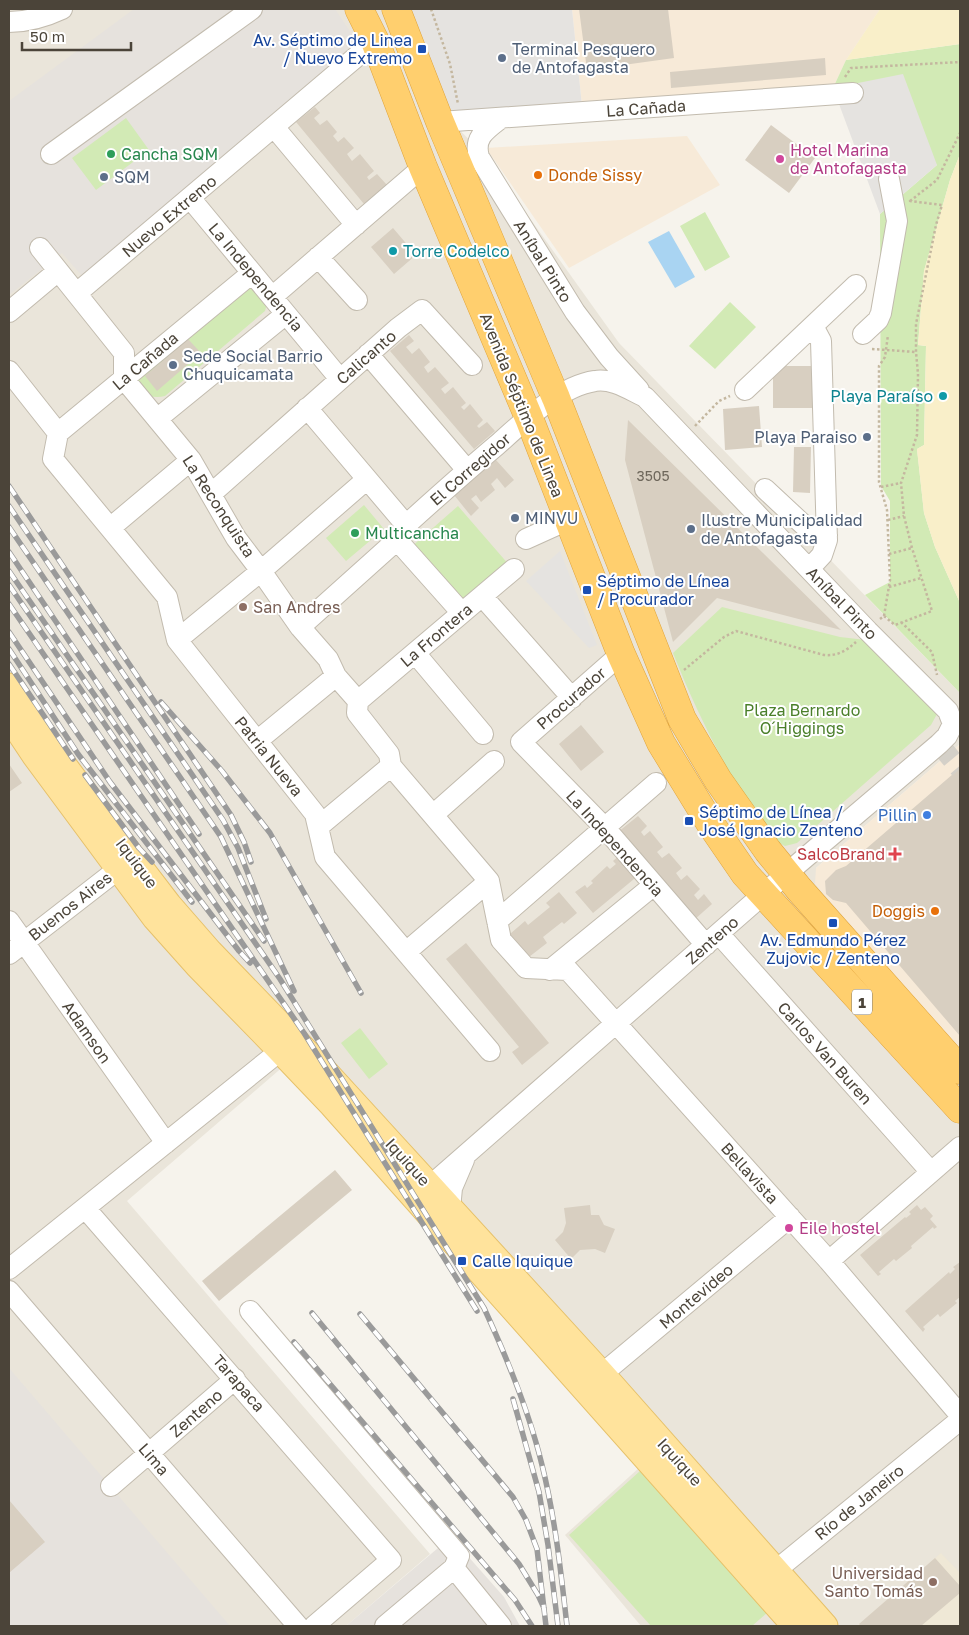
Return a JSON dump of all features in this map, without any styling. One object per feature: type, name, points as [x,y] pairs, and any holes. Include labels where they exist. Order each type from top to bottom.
[{"type":"highway","name":"Avenida Séptimo de Linea","points":[[359,9],[375,41],[423,167],[529,418],[621,654],[661,744],[674,767],[745,874],[764,895]]},
{"type":"highway","name":"Avenida Séptimo de Linea","points":[[396,9],[453,121],[556,398],[682,719],[718,780],[768,851],[788,874]]},
{"type":"highway","name":"1","points":[[788,874],[960,1070]]},
{"type":"highway","name":"1","points":[[764,895],[960,1109]]},
{"type":"main road","name":"Iquique","points":[[9,686],[125,864],[155,918],[332,1106],[461,1250],[767,1577],[825,1626]]},
{"type":"main road","name":"Iquique","points":[[9,717],[125,864],[169,905],[210,952],[322,1068],[602,1374],[767,1577],[796,1626]]},
{"type":"main road","points":[[280,1051],[307,1057],[322,1068]]},
{"type":"main road","points":[[450,1209],[451,1224],[461,1250]]},
{"type":"street","points":[[9,22],[42,17],[62,9]]},
{"type":"street","points":[[51,154],[252,9]]},
{"type":"street","name":"Nuevo Extremo","points":[[77,293],[375,41]]},
{"type":"street","name":"La Cañada","points":[[453,121],[847,94]]},
{"type":"street","name":"Aníbal Pinto","points":[[501,118],[483,132],[476,149],[479,157],[575,312],[609,357],[645,397],[868,631],[948,711],[953,724]]},
{"type":"street","points":[[274,127],[356,225]]},
{"type":"street","points":[[272,297],[423,167]]},
{"type":"street","points":[[867,341],[881,313],[897,221],[900,192]]},
{"type":"street","name":"La Independencia","points":[[190,198],[340,379]]},
{"type":"street","points":[[40,248],[124,353],[124,379]]},
{"type":"street","points":[[318,257],[357,300]]},
{"type":"street","points":[[9,312],[58,270]]},
{"type":"street","name":"La Cañada","points":[[58,433],[252,273]]},
{"type":"street","points":[[745,390],[856,285]]},
{"type":"street","name":"Calicanto","points":[[211,494],[368,354],[422,310],[472,365]]},
{"type":"street","points":[[157,419],[286,314]]},
{"type":"street","points":[[809,569],[822,555],[827,540],[821,341],[813,326]]},
{"type":"street","points":[[368,354],[467,470]]},
{"type":"street","points":[[9,371],[58,433]]},
{"type":"street","name":"La Reconquista","points":[[124,379],[191,460],[236,538],[300,627],[328,659],[336,676],[358,701],[357,713],[388,754],[391,766],[489,882],[501,940],[526,968],[568,970],[617,1023]]},
{"type":"street","name":"Aníbal Pinto","points":[[556,398],[586,382],[597,380],[609,381],[645,397]]},
{"type":"street","name":"El Corregidor","points":[[300,627],[467,470],[556,398]]},
{"type":"street","points":[[307,408],[366,480],[401,533],[462,614]]},
{"type":"street","name":"Patria Nueva","points":[[58,433],[53,459],[167,597],[177,640],[315,814],[325,857],[490,1051]]},
{"type":"street","points":[[110,528],[191,460]]},
{"type":"street","points":[[177,640],[261,571],[366,480]]},
{"type":"street","points":[[765,489],[809,530],[827,535]]},
{"type":"street","points":[[526,539],[568,520]]},
{"type":"street","name":"La Frontera","points":[[358,701],[514,569]]},
{"type":"street","points":[[482,596],[572,698]]},
{"type":"street","points":[[415,653],[483,734]]},
{"type":"street","name":"Procurador","points":[[521,742],[621,654]]},
{"type":"street","points":[[257,741],[336,676]]},
{"type":"street","name":"Zenteno","points":[[430,1186],[939,744],[947,736],[953,724]]},
{"type":"street","name":"La Independencia","points":[[521,742],[605,828],[654,884],[712,940]]},
{"type":"street","points":[[433,815],[494,761]]},
{"type":"street","points":[[318,827],[391,766]]},
{"type":"street","points":[[497,921],[656,783]]},
{"type":"street","name":"Buenos Aires","points":[[16,948],[125,864]]},
{"type":"street","points":[[406,952],[489,882]]},
{"type":"street","points":[[550,970],[654,884]]},
{"type":"street","name":"Adamson","points":[[9,921],[16,948],[166,1142]]},
{"type":"street","name":"Carlos Van Buren","points":[[712,940],[931,1172]]},
{"type":"street","name":"Bellavista","points":[[617,1023],[829,1261],[960,1415]]},
{"type":"street","points":[[9,1270],[280,1051]]},
{"type":"street","points":[[829,1261],[960,1147]]},
{"type":"street","name":"Zenteno","points":[[450,1209],[452,1188],[467,1154]]},
{"type":"street","name":"Tarapaca","points":[[85,1208],[236,1379],[391,1560],[314,1626]]},
{"type":"street","name":"Montevideo","points":[[602,1374],[790,1217]]},
{"type":"street","name":"Lima","points":[[9,1291],[298,1626]]},
{"type":"street","points":[[250,1311],[459,1556],[454,1568],[398,1622]]},
{"type":"street","name":"Zenteno","points":[[111,1486],[236,1379]]},
{"type":"street","name":"Río de Janeiro","points":[[767,1577],[960,1420]]},
{"type":"street","points":[[454,1568],[501,1626]]},
{"type":"path","points":[[431,9],[450,64],[460,112],[453,121]]},
{"type":"path","points":[[847,94],[845,75],[851,68],[960,62]]},
{"type":"path","points":[[900,192],[937,180],[960,133]]},
{"type":"path","points":[[900,192],[909,210]]},
{"type":"path","points":[[884,616],[894,625],[932,611],[904,516],[900,483],[916,435],[918,374],[916,324],[936,226],[942,206],[900,192]]},
{"type":"path","points":[[680,672],[724,637],[736,631],[824,655],[835,656],[847,649],[884,616],[889,588],[889,554],[887,510],[880,482],[879,366],[885,357],[889,330]]},
{"type":"path","points":[[867,341],[886,349],[916,352]]},
{"type":"path","points":[[684,438],[719,401],[745,390]]},
{"type":"path","points":[[881,487],[900,483]]},
{"type":"path","points":[[888,520],[904,516]]},
{"type":"path","points":[[889,554],[912,548]]},
{"type":"path","points":[[889,588],[922,578]]},
{"type":"path","points":[[901,622],[932,652],[939,683],[932,676]]},
{"type":"shaded area","points":[[9,9],[409,9],[448,118],[486,157],[619,343],[960,693],[960,744],[816,868],[960,1052],[960,1626],[641,1626],[565,1535],[640,1467],[285,1065],[127,1201],[430,1554],[346,1626],[9,1626]]},
{"type":"shaded area","name":"SQM","points":[[134,9],[335,9],[357,42],[82,276],[62,253],[9,295],[9,101]]},
{"type":"shaded area","name":"Terminal Pesquero de Antofagasta","points":[[409,9],[572,9],[582,106],[448,118]]},
{"type":"shaded area","name":"Terminal Pesquero de Antofagasta","points":[[572,9],[880,9],[846,60],[833,88],[582,106]]},
{"type":"shaded area","points":[[903,74],[937,165],[880,214],[833,88]]},
{"type":"shaded area","points":[[687,136],[720,185],[569,268],[486,148]]},
{"type":"shaded area","points":[[560,551],[597,645],[589,648],[526,581]]},
{"type":"shaded area","points":[[960,744],[960,1052],[815,884],[816,868]]},
{"type":"shaded area","points":[[9,1368],[230,1626],[9,1626]]},
{"type":"shaded area","points":[[451,1537],[504,1597],[520,1626],[346,1626]]},
{"type":"shaded area","name":"Universidad Santo Tomás","points":[[941,1553],[960,1573],[960,1626],[857,1626]]},
{"type":"green space","points":[[960,44],[960,154],[950,180],[924,271],[918,345],[926,346],[924,445],[917,449],[924,513],[935,547],[960,603],[960,693],[865,595],[890,582],[890,501],[881,486],[880,214],[937,165],[833,88],[846,60]]},
{"type":"green space","name":"Cancha SQM","points":[[126,118],[149,150],[96,190],[72,158]]},
{"type":"green space","points":[[705,212],[730,257],[705,271],[680,226]]},
{"type":"green space","points":[[249,281],[267,304],[265,311],[165,396],[155,397],[146,394],[138,383],[137,377]]},
{"type":"green space","points":[[730,302],[756,327],[715,369],[689,346]]},
{"type":"green space","name":"Multicancha","points":[[364,505],[384,529],[346,561],[326,538]]},
{"type":"green space","points":[[458,506],[510,566],[462,608],[410,548]]},
{"type":"green space","name":"Plaza Bernardo O´Higgings","points":[[722,607],[840,637],[866,640],[937,714],[931,725],[797,843],[785,846],[778,842],[755,815],[713,742],[673,653]]},
{"type":"green space","points":[[360,1028],[388,1064],[369,1079],[341,1043]]},
{"type":"green space","points":[[640,1471],[767,1613],[752,1626],[651,1626],[569,1535]]},
{"type":"sand","points":[[880,9],[960,9],[960,44],[846,60]]},
{"type":"sand","name":"Playa Paraíso","points":[[960,154],[960,603],[935,547],[924,513],[917,449],[924,445],[926,346],[918,345],[924,271],[950,180]]},
{"type":"water","points":[[669,231],[695,277],[675,288],[648,242]]},
{"type":"building","points":[[579,9],[668,9],[674,58],[587,70]]},
{"type":"building","points":[[825,58],[826,75],[671,88],[670,72]]},
{"type":"building","points":[[315,107],[320,113],[314,118],[320,125],[327,120],[337,132],[333,136],[338,142],[344,137],[354,148],[347,154],[352,161],[360,154],[374,171],[367,177],[369,180],[377,174],[387,185],[364,204],[296,122]]},
{"type":"building","name":"Hotel Marina de Antofagasta","points":[[771,125],[815,158],[789,193],[745,160]]},
{"type":"building","name":"Torre Codelco","points":[[393,228],[416,255],[394,274],[371,247]]},
{"type":"building","points":[[409,335],[414,341],[406,347],[412,354],[419,348],[430,362],[424,367],[428,373],[435,367],[449,383],[441,389],[445,394],[453,387],[466,403],[461,407],[464,410],[470,404],[483,420],[477,426],[479,428],[487,422],[495,431],[474,449],[390,351]]},
{"type":"building","name":"Sede Social Barrio Chuquicamata","points":[[188,339],[201,353],[157,391],[145,376]]},
{"type":"building","points":[[773,366],[815,366],[815,408],[773,408]]},
{"type":"building","points":[[759,406],[762,447],[725,450],[723,409]]},
{"type":"building","name":"Ilustre Municipalidad de Antofagasta","points":[[628,420],[841,630],[717,598],[673,642],[625,460]]},
{"type":"building","points":[[794,447],[811,447],[810,493],[793,492]]},
{"type":"building","points":[[496,460],[514,480],[505,488],[497,478],[491,484],[495,490],[481,502],[476,495],[471,499],[479,508],[471,516],[454,495]]},
{"type":"building","points":[[581,725],[604,752],[581,771],[559,744]]},
{"type":"building","points":[[9,764],[22,783],[9,792]]},
{"type":"building","points":[[960,768],[960,1036],[846,903],[833,900],[826,894],[825,881],[836,870],[846,866]]},
{"type":"building","points":[[638,816],[647,826],[641,832],[644,836],[650,831],[663,847],[657,852],[662,858],[669,853],[682,868],[676,873],[681,880],[687,875],[700,889],[694,895],[698,900],[704,894],[712,904],[694,920],[618,832]]},
{"type":"building","points":[[622,853],[640,874],[593,913],[575,892],[585,885],[587,888],[593,883],[591,881],[607,866],[610,869],[616,864],[613,861]]},
{"type":"building","points":[[559,892],[577,913],[543,937],[547,943],[529,957],[510,934],[525,921],[528,925],[550,907],[546,903]]},
{"type":"building","points":[[466,943],[549,1043],[522,1065],[512,1052],[519,1047],[446,959]]},
{"type":"building","points":[[335,1170],[352,1190],[219,1301],[202,1281]]},
{"type":"building","points":[[590,1205],[591,1215],[599,1215],[604,1225],[615,1229],[605,1253],[595,1249],[580,1250],[571,1259],[555,1240],[563,1232],[566,1223],[564,1208]]},
{"type":"building","points":[[917,1205],[921,1210],[925,1207],[933,1216],[930,1219],[937,1227],[934,1229],[933,1227],[896,1261],[894,1259],[879,1272],[881,1274],[878,1276],[860,1255],[911,1214],[909,1212]]},
{"type":"building","points":[[960,1262],[960,1297],[955,1301],[957,1303],[940,1317],[938,1314],[923,1327],[925,1329],[923,1332],[905,1311],[949,1272],[950,1274],[955,1269],[953,1267]]},
{"type":"building","points":[[9,1500],[45,1542],[9,1573]]},
{"type":"building","name":"Universidad Santo Tomás","points":[[935,1558],[960,1586],[960,1593],[921,1626],[861,1626],[859,1624]]},
{"type":"tunnel","points":[[939,744],[960,769]]},
{"type":"railway","points":[[9,486],[231,815],[251,862]]},
{"type":"railway","points":[[9,506],[223,820],[238,848],[266,919]]},
{"type":"railway","points":[[9,527],[221,837],[294,991]]},
{"type":"railway","points":[[9,552],[199,834]]},
{"type":"railway","points":[[9,571],[264,941]]},
{"type":"railway","points":[[9,585],[280,979],[484,1308],[517,1385],[537,1445],[554,1525],[567,1626]]},
{"type":"railway","points":[[9,604],[304,1033],[477,1311]]},
{"type":"railway","points":[[9,632],[110,782],[250,963]]},
{"type":"railway","points":[[9,649],[78,754],[192,902]]},
{"type":"railway","points":[[9,664],[73,759]]},
{"type":"railway","points":[[161,702],[222,771],[270,833],[361,993]]},
{"type":"railway","points":[[85,775],[139,848],[152,862]]},
{"type":"railway","points":[[312,1313],[519,1564],[544,1608]]},
{"type":"railway","points":[[360,1314],[513,1497],[526,1520],[537,1549],[546,1626]]},
{"type":"railway","points":[[294,1342],[515,1600],[532,1626]]},
{"type":"railway","points":[[513,1399],[539,1492],[558,1626]]},
{"type":"place","name":"Av. Séptimo de Linea / Nuevo Extremo","points":[[422,49]]},
{"type":"place","name":"Terminal Pesquero de Antofagasta","points":[[502,58]]},
{"type":"place","name":"Cancha SQM","points":[[111,154]]},
{"type":"place","name":"Hotel Marina de Antofagasta","points":[[780,159]]},
{"type":"place","name":"Donde Sissy","points":[[538,175]]},
{"type":"place","name":"SQM","points":[[104,177]]},
{"type":"place","name":"Torre Codelco","points":[[393,251]]},
{"type":"place","name":"Sede Social Barrio Chuquicamata","points":[[173,365]]},
{"type":"place","name":"Playa Paraíso","points":[[943,396]]},
{"type":"place","name":"Playa Paraiso","points":[[867,437]]},
{"type":"place","name":"MINVU","points":[[515,518]]},
{"type":"place","name":"Ilustre Municipalidad de Antofagasta","points":[[691,529]]},
{"type":"place","name":"Multicancha","points":[[355,533]]},
{"type":"place","name":"Séptimo de Línea / Procurador","points":[[587,590]]},
{"type":"place","name":"San Andres","points":[[243,607]]},
{"type":"place","name":"Pillin","points":[[927,815]]},
{"type":"place","name":"Séptimo de Línea / José Ignacio Zenteno","points":[[689,821]]},
{"type":"place","name":"SalcoBrand","points":[[895,854]]},
{"type":"place","name":"Doggis","points":[[935,911]]},
{"type":"place","name":"Av. Edmundo Pérez Zujovic / Zenteno","points":[[833,923]]},
{"type":"place","name":"Eile hostel","points":[[789,1228]]},
{"type":"place","name":"Calle Iquique","points":[[462,1261]]},
{"type":"place","name":"Universidad Santo Tomás","points":[[933,1582]]}]
